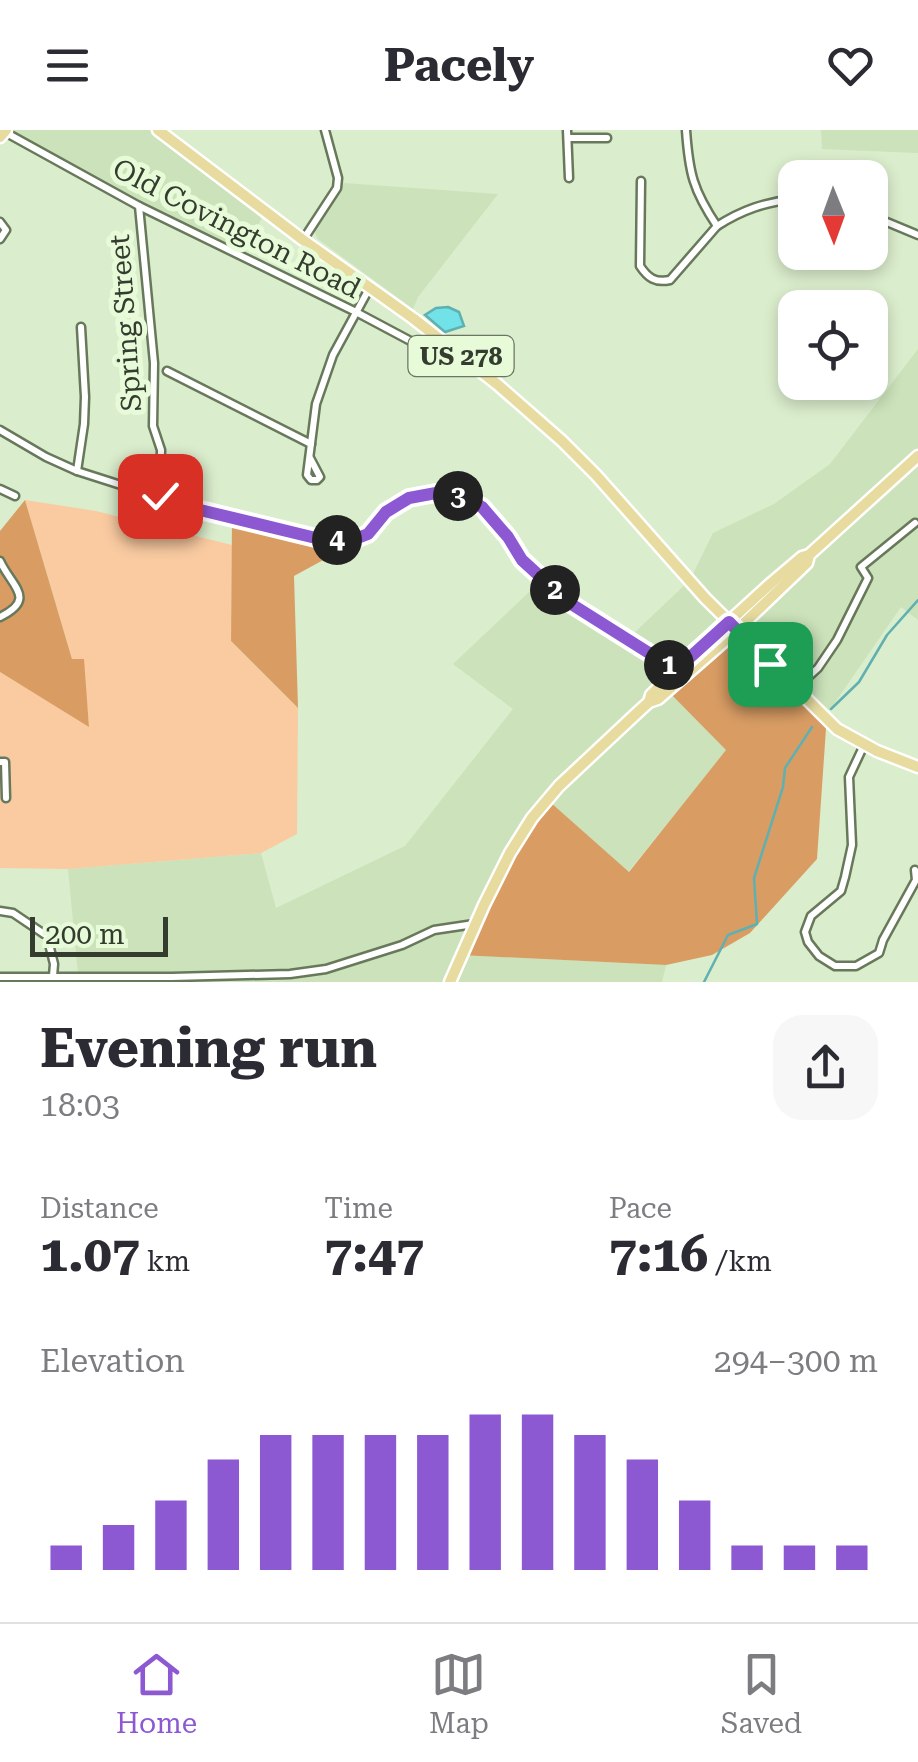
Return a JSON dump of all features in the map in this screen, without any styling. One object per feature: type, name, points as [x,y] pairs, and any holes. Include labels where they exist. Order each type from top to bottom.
[{"type":"main road","name":"US 278","points":[[158,130],[497,384],[562,440],[698,590],[837,728],[864,745],[918,767]]},
{"type":"main road","points":[[450,982],[510,853],[532,818],[569,776],[649,702],[651,695],[680,674],[802,557],[810,555],[918,456]]},
{"type":"street","points":[[303,240],[337,188],[338,178],[325,130]]},
{"type":"street","points":[[686,130],[695,186],[717,226]]},
{"type":"street","name":"Old Covington Road","points":[[3,132],[140,206],[450,362]]},
{"type":"street","points":[[570,178],[567,134],[607,138]]},
{"type":"street","points":[[641,180],[640,266],[653,280],[661,282],[676,276],[717,226],[738,213],[778,202]]},
{"type":"street","name":"Spring Street","points":[[140,206],[154,363],[154,426],[161,450],[160,496]]},
{"type":"street","points":[[0,222],[6,230],[0,239]]},
{"type":"street","points":[[888,222],[918,235]]},
{"type":"street","points":[[310,458],[316,404],[333,354],[370,287]]},
{"type":"street","points":[[77,471],[84,424],[81,327]]},
{"type":"street","points":[[167,371],[311,444]]},
{"type":"street","points":[[0,430],[77,471],[196,509],[324,540],[350,541],[368,534],[386,512],[409,498],[436,493],[463,497],[482,507],[522,560],[568,602],[680,674]]},
{"type":"street","points":[[0,489],[15,496]]},
{"type":"street","points":[[795,689],[818,668],[838,640],[868,578],[861,567],[915,522]]},
{"type":"street","points":[[0,561],[20,596],[20,603],[0,617]]},
{"type":"street","points":[[864,745],[849,777],[852,845],[846,877],[841,890],[811,916],[805,932],[808,942],[826,962],[844,968],[879,953],[916,880],[915,870]]},
{"type":"street","points":[[2,762],[6,798]]},
{"type":"street","points":[[0,911],[14,914],[46,936],[54,964],[53,976]]},
{"type":"street","points":[[0,977],[185,979],[290,974],[326,969],[402,945],[434,930],[476,924]]},
{"type":"shaded area","points":[[151,130],[263,215],[244,256],[6,133]]},
{"type":"shaded area","points":[[821,130],[918,130],[918,153],[822,149]]},
{"type":"shaded area","points":[[344,183],[498,194],[418,297],[413,309],[318,239],[315,229]]},
{"type":"shaded area","points":[[918,349],[918,620],[901,607],[827,714],[727,750],[628,872],[549,802],[461,955],[666,965],[662,982],[0,982],[0,975],[78,974],[68,869],[261,853],[276,908],[405,846],[513,709],[453,664],[544,578],[583,613],[614,623],[631,636],[690,580],[713,533],[774,504],[830,464],[879,400],[888,400],[888,388]]},
{"type":"shaded area","points":[[25,500],[96,511],[232,545],[231,641],[298,708],[297,834],[261,853],[68,869],[0,868],[0,672],[89,726],[83,659],[72,659]]},
{"type":"shaded area","points":[[25,500],[72,659],[84,659],[89,727],[0,672],[0,531]]},
{"type":"shaded area","points":[[232,519],[358,541],[294,576],[298,708],[231,641]]},
{"type":"shaded area","points":[[729,623],[827,714],[817,859],[750,933],[712,955],[666,965],[459,955],[514,844],[550,802],[629,872],[726,750],[666,689]]},
{"type":"water","points":[[448,307],[459,312],[464,326],[445,332],[425,315]]},
{"type":"waterway","points":[[831,709],[859,682],[887,635],[918,600]]},
{"type":"waterway","points":[[704,982],[728,935],[757,924],[754,878],[783,787],[785,768],[812,727]]},
{"type":"route","points":[[160,496],[196,509],[324,540],[350,541],[368,534],[386,512],[409,498],[456,495],[482,507],[522,560],[568,602],[676,670],[729,622],[770,664]]}]
